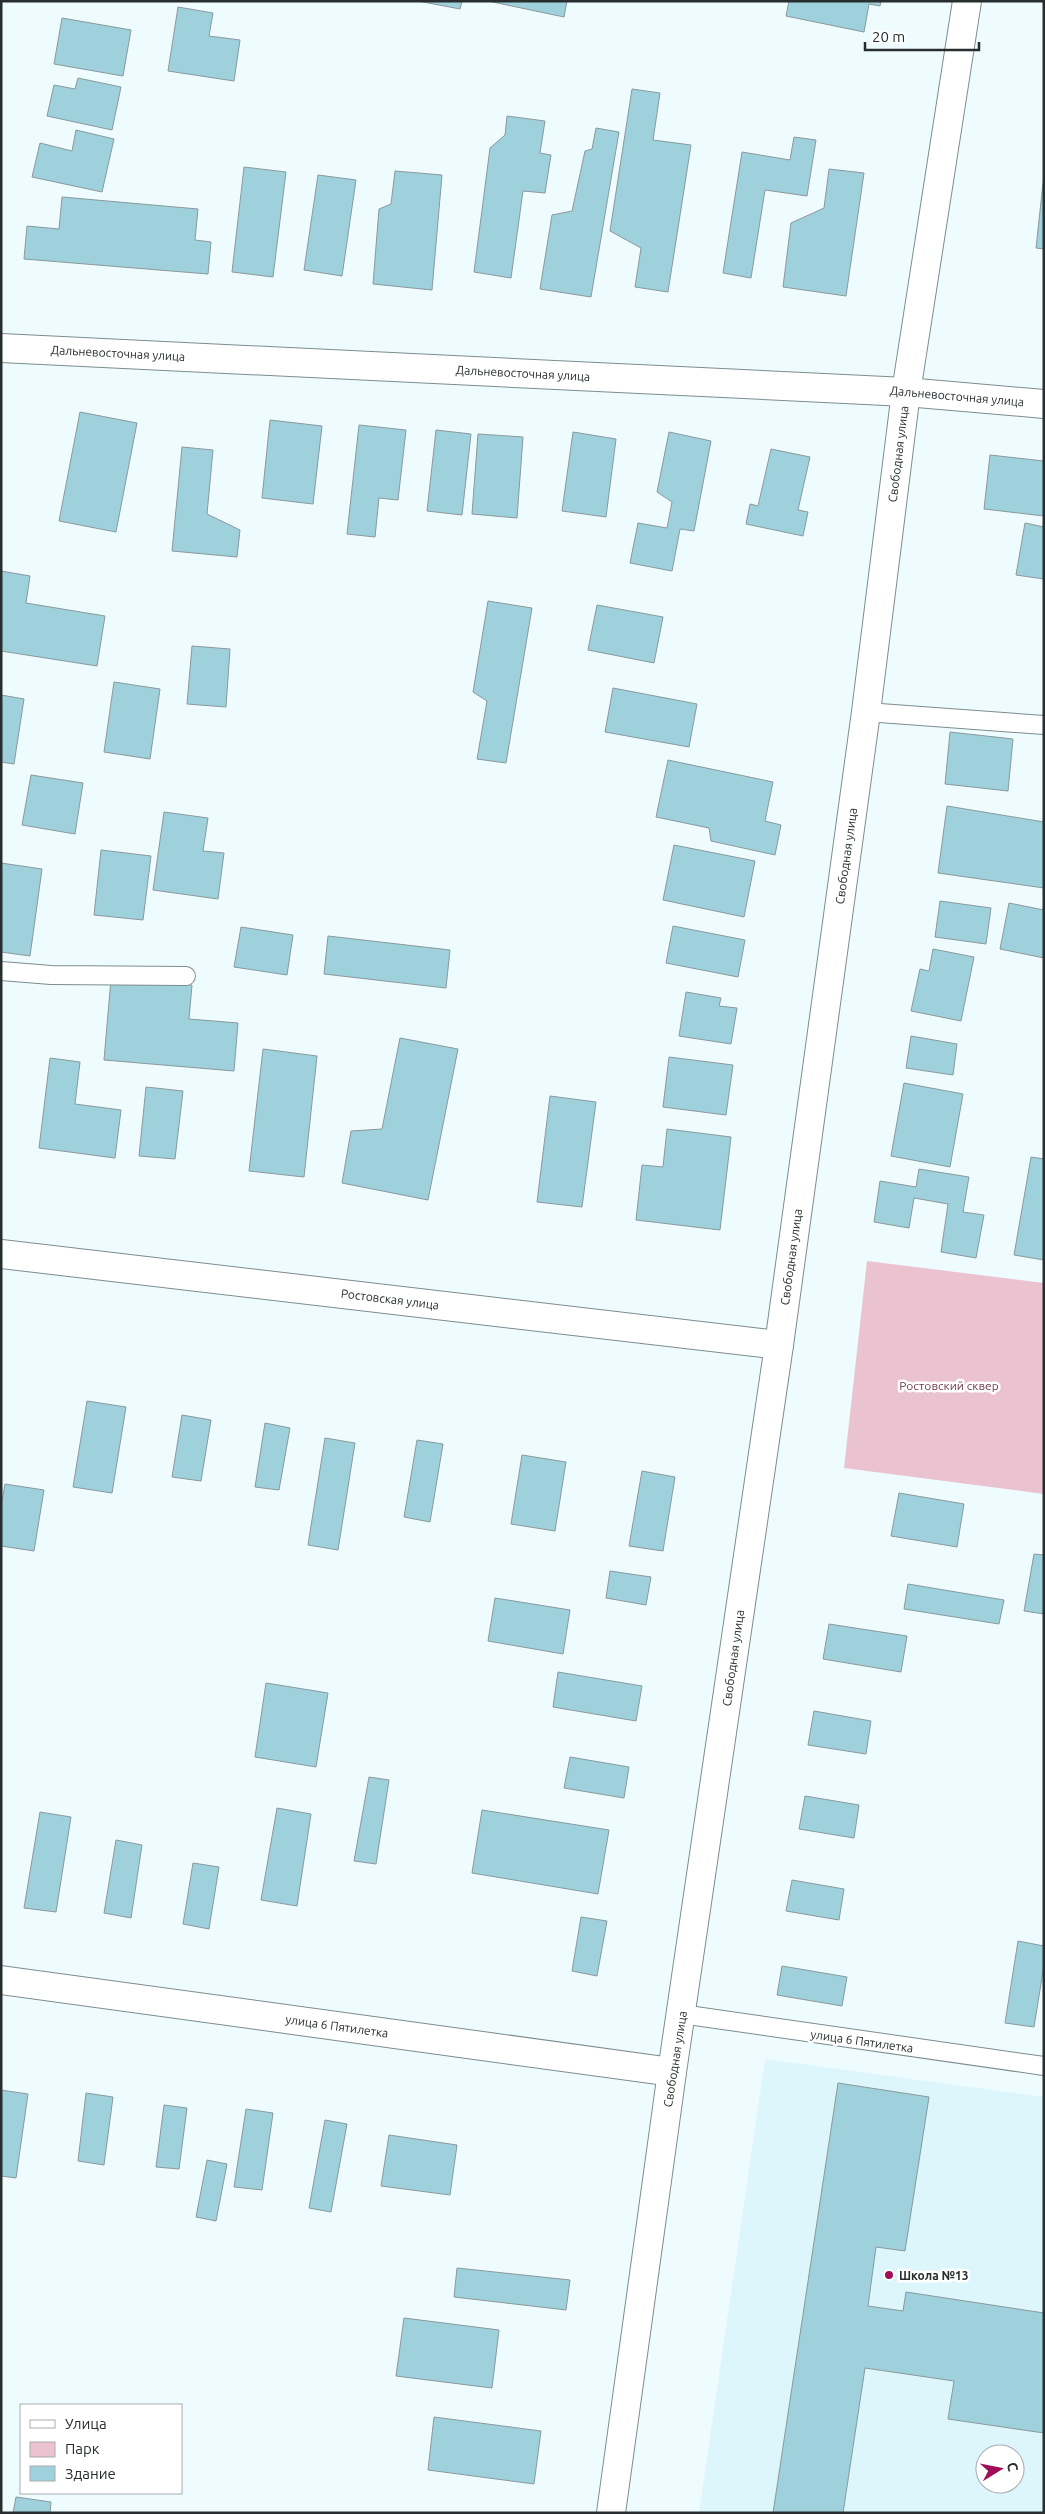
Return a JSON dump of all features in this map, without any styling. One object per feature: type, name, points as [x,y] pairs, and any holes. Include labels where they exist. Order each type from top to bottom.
[{"type":"street","name":"Свободная улица","points":[[611,2513],[672,2072],[779,1345],[866,712],[906,392],[967,1]]},
{"type":"street","name":"Дальневосточная улица","points":[[1,348],[906,392],[1044,404]]},
{"type":"street","name":"Ростовская улица","points":[[1,1254],[779,1345]]},
{"type":"street","name":"улица 6 Пятилетка","points":[[1,1980],[672,2072]]},
{"type":"lane","points":[[866,712],[1044,725]]},
{"type":"lane","points":[[1,971],[51,975],[186,976]]},
{"type":"lane","name":"улица 6 Пятилетка","points":[[682,2014],[1044,2066]]},
{"type":"shaded area","name":"Школа №13","points":[[765,2059],[1044,2097],[1044,2513],[699,2513]]},
{"type":"green space","name":"Ростовский сквер","points":[[867,1261],[1044,1283],[1044,1494],[844,1468]]},
{"type":"building","points":[[418,1],[462,1],[460,9]]},
{"type":"building","points":[[488,1],[567,1],[564,17]]},
{"type":"building","points":[[789,1],[881,1],[880,6],[869,4],[864,32],[786,16]]},
{"type":"building","points":[[178,7],[213,13],[209,36],[240,40],[234,81],[168,71]]},
{"type":"building","points":[[62,18],[131,30],[123,76],[54,64]]},
{"type":"building","points":[[78,78],[121,87],[112,130],[47,116],[54,85],[75,89]]},
{"type":"building","points":[[632,89],[660,93],[653,140],[691,145],[668,292],[635,287],[641,248],[610,231]]},
{"type":"building","points":[[507,116],[545,121],[540,153],[551,155],[545,193],[523,191],[511,278],[474,272],[490,148],[505,135]]},
{"type":"building","points":[[596,128],[619,132],[591,297],[540,289],[552,215],[572,211],[585,151],[592,149]]},
{"type":"building","points":[[76,130],[114,139],[102,192],[32,177],[40,143],[72,151]]},
{"type":"building","points":[[794,137],[816,140],[807,196],[765,190],[751,278],[723,273],[742,152],[790,160]]},
{"type":"building","points":[[244,167],[286,172],[273,277],[232,272]]},
{"type":"building","points":[[829,169],[864,173],[846,296],[783,287],[791,223],[824,208]]},
{"type":"building","points":[[395,171],[442,175],[432,290],[373,284],[379,209],[391,204]]},
{"type":"building","points":[[318,175],[356,180],[342,276],[304,270]]},
{"type":"building","points":[[1044,183],[1044,249],[1036,248]]},
{"type":"building","points":[[62,197],[198,209],[195,240],[211,242],[208,274],[24,259],[27,226],[59,229]]},
{"type":"building","points":[[80,412],[137,423],[116,532],[59,521]]},
{"type":"building","points":[[270,420],[322,426],[313,504],[262,498]]},
{"type":"building","points":[[359,425],[406,430],[398,500],[379,498],[375,537],[347,534]]},
{"type":"building","points":[[436,430],[471,434],[462,515],[427,511]]},
{"type":"building","points":[[573,432],[616,439],[606,517],[562,511]]},
{"type":"building","points":[[669,432],[711,441],[694,531],[680,529],[672,571],[630,563],[638,523],[667,528],[672,502],[657,492]]},
{"type":"building","points":[[478,434],[523,437],[517,518],[472,514]]},
{"type":"building","points":[[182,447],[213,450],[207,514],[240,530],[237,557],[172,551]]},
{"type":"building","points":[[771,449],[810,457],[798,510],[808,512],[803,536],[746,524],[750,504],[758,506]]},
{"type":"building","points":[[990,455],[1044,461],[1044,516],[984,509]]},
{"type":"building","points":[[1025,523],[1044,527],[1044,579],[1016,575]]},
{"type":"building","points":[[1,571],[30,576],[26,603],[105,616],[97,666],[1,651]]},
{"type":"building","points":[[488,601],[532,608],[506,763],[477,759],[487,701],[473,692]]},
{"type":"building","points":[[597,605],[663,617],[654,663],[588,650]]},
{"type":"building","points":[[192,646],[230,649],[226,707],[187,704]]},
{"type":"building","points":[[114,682],[160,689],[150,759],[104,752]]},
{"type":"building","points":[[613,688],[697,704],[689,747],[605,732]]},
{"type":"building","points":[[1,695],[24,699],[14,764],[1,762]]},
{"type":"building","points":[[950,732],[1013,739],[1008,791],[945,784]]},
{"type":"building","points":[[668,760],[773,782],[765,821],[781,825],[775,855],[711,841],[709,828],[656,817]]},
{"type":"building","points":[[31,775],[83,783],[75,834],[22,825]]},
{"type":"building","points":[[947,806],[1044,822],[1044,888],[938,873]]},
{"type":"building","points":[[164,812],[208,818],[203,851],[224,853],[218,899],[153,890]]},
{"type":"building","points":[[674,845],[755,861],[744,917],[663,900]]},
{"type":"building","points":[[101,850],[151,856],[143,920],[94,915]]},
{"type":"building","points":[[1,863],[42,869],[30,956],[1,952]]},
{"type":"building","points":[[940,901],[991,908],[986,944],[935,937]]},
{"type":"building","points":[[1009,903],[1044,910],[1044,958],[1000,949]]},
{"type":"building","points":[[673,926],[745,940],[738,977],[666,963]]},
{"type":"building","points":[[241,927],[293,935],[287,975],[234,967]]},
{"type":"building","points":[[328,936],[450,950],[446,988],[324,974]]},
{"type":"building","points":[[933,949],[974,957],[961,1021],[911,1011],[920,969],[929,971]]},
{"type":"building","points":[[111,979],[192,985],[189,1019],[238,1023],[234,1071],[104,1060]]},
{"type":"building","points":[[686,992],[721,998],[719,1006],[737,1008],[731,1044],[679,1036]]},
{"type":"building","points":[[911,1036],[957,1044],[953,1075],[906,1068]]},
{"type":"building","points":[[400,1038],[458,1049],[428,1200],[342,1183],[351,1131],[382,1129]]},
{"type":"building","points":[[263,1049],[317,1056],[304,1177],[249,1171]]},
{"type":"building","points":[[669,1057],[733,1065],[726,1115],[663,1107]]},
{"type":"building","points":[[50,1058],[80,1062],[75,1104],[121,1110],[115,1158],[39,1148]]},
{"type":"building","points":[[904,1083],[963,1094],[950,1167],[891,1156]]},
{"type":"building","points":[[146,1087],[183,1091],[175,1159],[139,1156]]},
{"type":"building","points":[[550,1096],[596,1102],[582,1207],[537,1202]]},
{"type":"building","points":[[667,1129],[731,1137],[720,1230],[636,1220],[642,1165],[663,1167]]},
{"type":"building","points":[[1031,1157],[1044,1159],[1044,1260],[1014,1255]]},
{"type":"building","points":[[919,1169],[969,1177],[963,1212],[984,1215],[976,1258],[941,1252],[948,1204],[914,1198],[909,1228],[874,1222],[880,1181],[916,1187]]},
{"type":"building","points":[[87,1401],[126,1407],[112,1493],[73,1487]]},
{"type":"building","points":[[182,1415],[211,1420],[201,1481],[172,1477]]},
{"type":"building","points":[[265,1423],[290,1428],[279,1490],[255,1487]]},
{"type":"building","points":[[325,1438],[355,1443],[338,1550],[308,1545]]},
{"type":"building","points":[[417,1440],[443,1444],[430,1522],[404,1517]]},
{"type":"building","points":[[522,1455],[566,1462],[555,1531],[511,1524]]},
{"type":"building","points":[[642,1471],[675,1477],[663,1551],[629,1546]]},
{"type":"building","points":[[5,1484],[44,1490],[34,1551],[1,1546],[1,1507]]},
{"type":"building","points":[[899,1493],[964,1504],[957,1547],[891,1536]]},
{"type":"building","points":[[1034,1554],[1044,1555],[1044,1614],[1024,1611]]},
{"type":"building","points":[[610,1571],[651,1577],[646,1605],[606,1598]]},
{"type":"building","points":[[908,1584],[1004,1600],[999,1624],[904,1609]]},
{"type":"building","points":[[495,1598],[570,1610],[563,1654],[488,1641]]},
{"type":"building","points":[[829,1624],[907,1636],[901,1672],[823,1659]]},
{"type":"building","points":[[558,1672],[642,1686],[636,1721],[553,1707]]},
{"type":"building","points":[[266,1683],[328,1693],[316,1767],[255,1757]]},
{"type":"building","points":[[814,1711],[871,1721],[866,1754],[808,1745]]},
{"type":"building","points":[[570,1757],[629,1767],[624,1798],[564,1788]]},
{"type":"building","points":[[369,1777],[389,1780],[376,1864],[354,1861]]},
{"type":"building","points":[[805,1796],[859,1805],[854,1838],[799,1829]]},
{"type":"building","points":[[277,1808],[311,1814],[297,1906],[261,1900]]},
{"type":"building","points":[[482,1810],[609,1830],[598,1894],[472,1873]]},
{"type":"building","points":[[40,1812],[71,1817],[56,1912],[24,1908]]},
{"type":"building","points":[[116,1840],[142,1845],[131,1918],[104,1913]]},
{"type":"building","points":[[193,1863],[219,1867],[209,1929],[183,1924]]},
{"type":"building","points":[[792,1880],[844,1889],[839,1920],[786,1911]]},
{"type":"building","points":[[581,1917],[607,1921],[597,1976],[572,1971]]},
{"type":"building","points":[[1018,1941],[1044,1946],[1044,1965],[1034,2027],[1005,2023]]},
{"type":"building","points":[[782,1966],[847,1977],[842,2006],[777,1995]]},
{"type":"building","points":[[838,2083],[929,2097],[905,2251],[876,2247],[868,2306],[903,2311],[906,2292],[1044,2313],[1044,2433],[948,2419],[954,2381],[865,2368],[843,2513],[773,2513]]},
{"type":"building","points":[[1,2090],[28,2094],[16,2178],[1,2176]]},
{"type":"building","points":[[86,2093],[113,2097],[104,2165],[78,2161]]},
{"type":"building","points":[[164,2105],[187,2108],[179,2169],[156,2167]]},
{"type":"building","points":[[246,2109],[273,2113],[262,2190],[234,2187]]},
{"type":"building","points":[[325,2120],[347,2124],[331,2212],[309,2208]]},
{"type":"building","points":[[389,2135],[457,2145],[450,2195],[381,2186]]},
{"type":"building","points":[[207,2160],[227,2164],[216,2221],[196,2217]]},
{"type":"building","points":[[457,2268],[570,2280],[566,2310],[454,2297]]},
{"type":"building","points":[[404,2318],[499,2330],[492,2388],[396,2376]]},
{"type":"building","points":[[434,2417],[541,2431],[534,2484],[428,2470]]},
{"type":"building","points":[[16,2497],[51,2502],[50,2513],[13,2513]]},
{"type":"place","name":"Школа №13","points":[[889,2275]]}]
